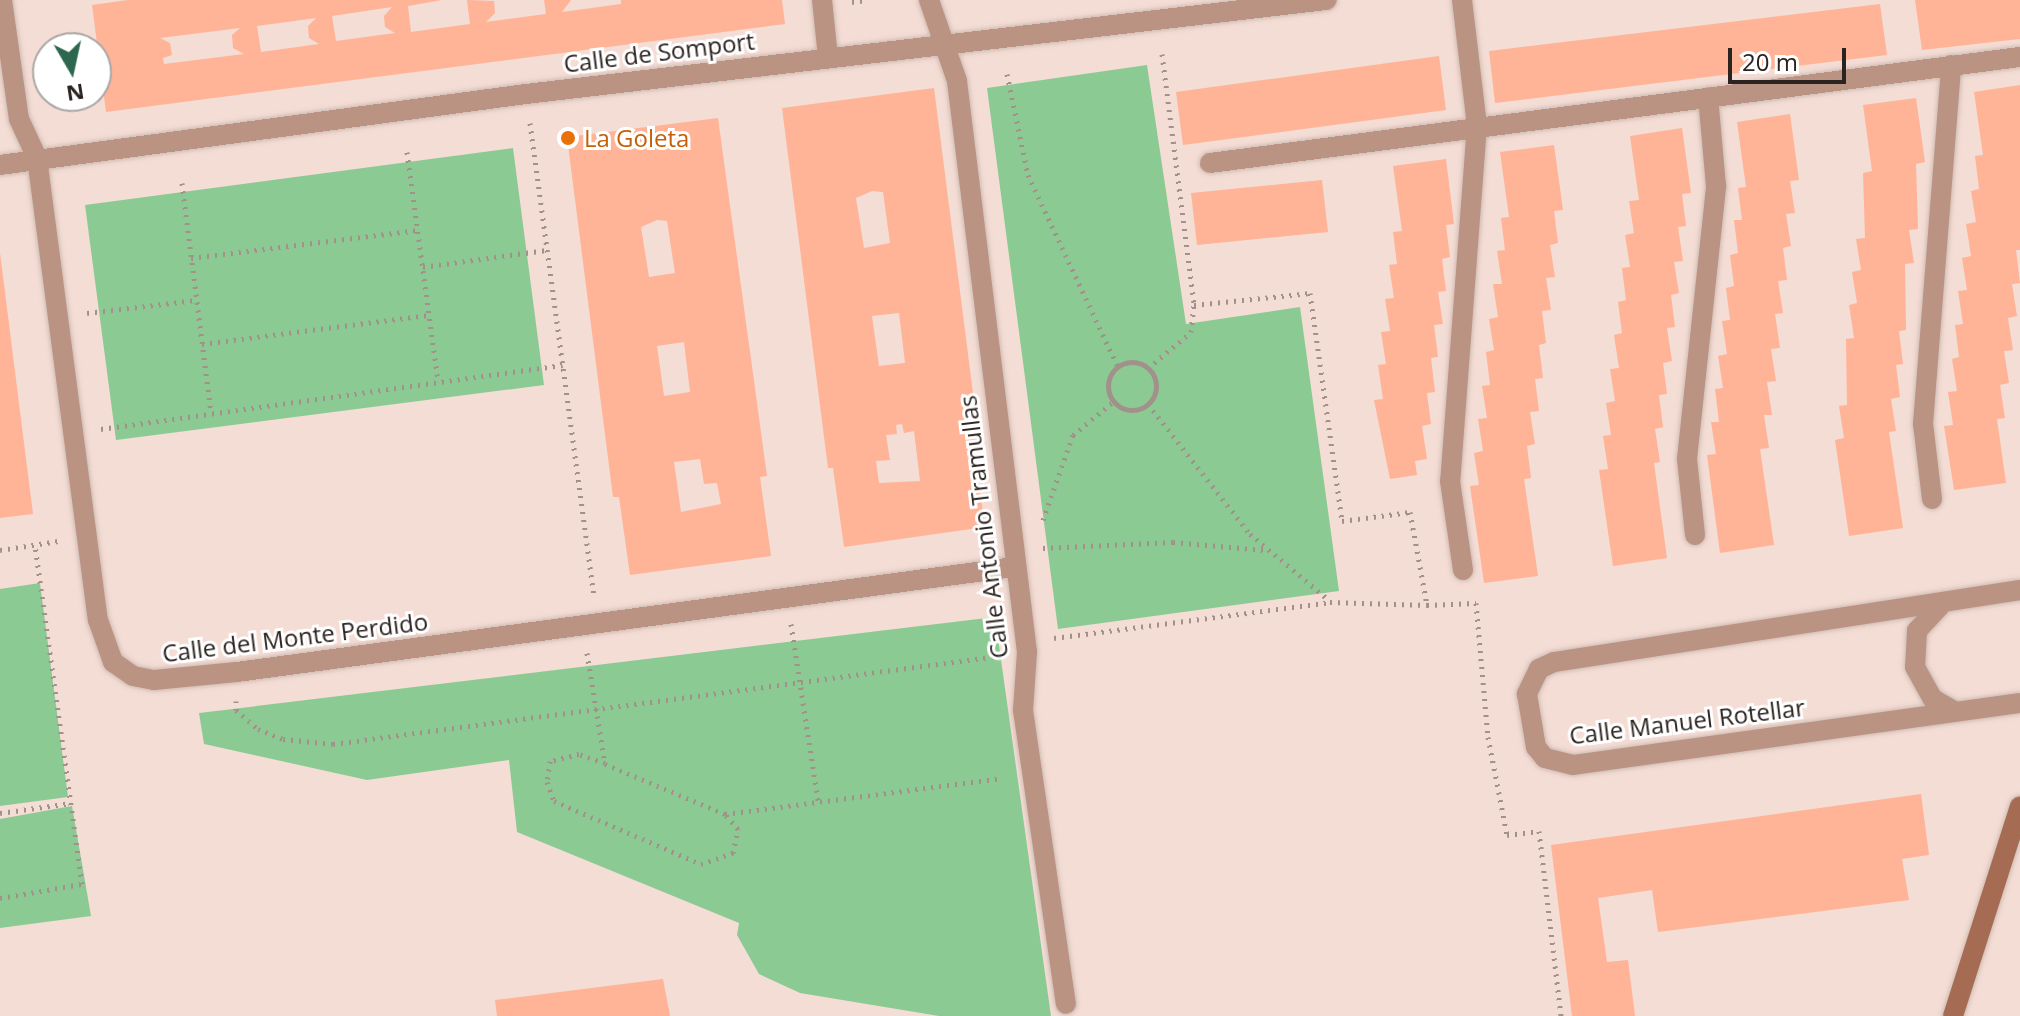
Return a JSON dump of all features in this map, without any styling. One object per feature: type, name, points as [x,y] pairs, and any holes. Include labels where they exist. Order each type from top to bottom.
[{"type":"main road","points":[[1953,1016],[2020,806]]},
{"type":"street","name":"Calle del Monte Perdido","points":[[2,0],[19,119],[37,158],[98,620],[113,662],[133,676],[154,680],[237,672],[1014,567]]},
{"type":"street","points":[[822,0],[828,57]]},
{"type":"street","name":"Calle Antonio Tramullas","points":[[929,0],[957,81],[1026,647],[1023,710],[1066,1004]]},
{"type":"street","name":"Calle de Somport","points":[[0,165],[526,94],[1326,0]]},
{"type":"street","points":[[1462,0],[1477,125],[1450,481],[1463,570]]},
{"type":"street","points":[[1210,163],[1477,125],[2020,57]]},
{"type":"street","points":[[1932,499],[1923,424],[1951,65]]},
{"type":"street","points":[[1695,535],[1687,459],[1716,186],[1708,97]]},
{"type":"street","name":"Calle Manuel Rotellar","points":[[2020,590],[1940,606],[1554,662],[1539,669],[1527,694],[1536,747],[1545,758],[1573,765],[2020,703]]},
{"type":"street","points":[[1940,606],[1917,631],[1915,667],[1933,699],[1954,711]]},
{"type":"path","points":[[1148,368],[1191,332],[1194,303],[1162,54]]},
{"type":"path","points":[[1007,74],[1028,175],[1118,367]]},
{"type":"path","points":[[526,94],[563,365],[596,709],[605,764]]},
{"type":"path","points":[[407,152],[438,382]]},
{"type":"path","points":[[182,183],[211,413]]},
{"type":"path","points":[[191,258],[418,230]]},
{"type":"path","points":[[423,267],[547,250]]},
{"type":"path","points":[[1194,303],[1310,293],[1342,521],[1410,512],[1427,605]]},
{"type":"path","points":[[56,317],[197,300]]},
{"type":"path","points":[[202,344],[429,315]]},
{"type":"path","points":[[1133,362],[1148,368],[1156,382],[1148,404],[1134,411],[1113,402],[1109,380],[1118,367],[1133,362]]},
{"type":"path","points":[[72,433],[563,365]]},
{"type":"path","points":[[1113,402],[1073,435],[1034,548],[1173,542],[1265,551]]},
{"type":"path","points":[[1148,404],[1265,551],[1330,602]]},
{"type":"path","points":[[0,550],[86,537]]},
{"type":"path","points":[[0,898],[82,884],[35,544]]},
{"type":"path","points":[[787,597],[818,801]]},
{"type":"path","points":[[237,672],[236,710],[258,729],[283,739],[333,744],[800,682],[1330,602],[1476,603],[1488,737],[1507,835],[1539,831],[1561,1016]]},
{"type":"path","points":[[579,754],[725,814],[738,829],[733,853],[701,864],[554,801],[547,782],[550,761],[579,754]]},
{"type":"path","points":[[725,814],[1032,775]]},
{"type":"path","points":[[0,813],[71,803]]},
{"type":"green space","points":[[1147,65],[1186,324],[1300,307],[1339,591],[1058,629],[987,88]]},
{"type":"green space","points":[[513,148],[544,385],[116,440],[85,205]]},
{"type":"green space","points":[[40,583],[68,797],[0,806],[0,589]]},
{"type":"green space","points":[[995,617],[1051,1016],[939,1016],[800,993],[759,974],[737,935],[739,923],[517,832],[509,760],[367,780],[204,744],[199,713]]},
{"type":"green space","points":[[72,806],[91,916],[0,928],[0,819]]},
{"type":"building","points":[[128,0],[442,0],[408,6],[411,32],[470,24],[467,0],[494,1],[495,13],[486,22],[546,14],[544,0],[571,0],[562,12],[621,4],[621,0],[782,0],[785,24],[112,111],[112,32],[96,32],[92,5]],"holes":[[[392,7],[384,16],[385,27],[395,33],[336,41],[332,16]],[[316,18],[308,26],[309,38],[319,44],[261,52],[257,26]],[[240,28],[232,35],[233,48],[244,54],[164,64],[163,58],[172,55],[170,43],[160,38]]]},
{"type":"building","points":[[1915,0],[2020,0],[2020,39],[1922,50]]},
{"type":"building","points":[[1880,4],[1887,55],[1495,103],[1489,51]]},
{"type":"building","points":[[1439,56],[1446,110],[1183,145],[1176,92]]},
{"type":"building","points":[[2020,85],[2020,250],[2016,250],[2020,283],[2012,284],[2017,316],[2008,318],[2013,350],[2004,351],[2009,383],[2000,385],[2005,418],[1997,419],[2006,483],[1954,490],[1944,426],[1953,425],[1948,392],[1957,391],[1952,359],[1959,357],[1955,325],[1963,324],[1958,291],[1967,290],[1962,258],[1971,256],[1966,224],[1976,222],[1971,191],[1979,189],[1975,156],[1983,155],[1974,92]]},
{"type":"building","points":[[934,88],[980,448],[974,449],[985,527],[844,547],[833,468],[828,468],[782,108]],"holes":[[[872,191],[883,192],[890,243],[864,248],[856,198]],[[899,313],[905,363],[879,366],[872,316]],[[902,424],[904,433],[914,431],[920,481],[879,483],[876,461],[890,460],[886,435],[897,434],[896,425]]]},
{"type":"building","points":[[1916,98],[1925,162],[1916,164],[1918,229],[1909,230],[1914,263],[1905,264],[1906,330],[1899,331],[1903,364],[1896,365],[1900,397],[1891,399],[1896,431],[1889,432],[1903,528],[1849,536],[1835,440],[1844,438],[1839,406],[1847,405],[1846,339],[1854,338],[1849,305],[1857,303],[1852,272],[1861,270],[1856,239],[1865,238],[1863,173],[1872,171],[1863,105]]},
{"type":"building","points":[[1790,114],[1799,180],[1790,181],[1795,213],[1786,214],[1791,246],[1783,248],[1787,280],[1778,281],[1783,313],[1775,314],[1780,348],[1771,349],[1776,381],[1767,382],[1772,415],[1764,415],[1769,448],[1760,449],[1774,545],[1720,553],[1707,455],[1716,454],[1711,422],[1719,422],[1715,389],[1723,388],[1718,356],[1727,354],[1722,321],[1730,320],[1726,288],[1734,286],[1730,255],[1738,253],[1734,220],[1742,220],[1738,188],[1746,187],[1737,122]]},
{"type":"building","points":[[718,118],[767,476],[760,477],[771,556],[630,575],[619,497],[613,497],[567,137]],"holes":[[[657,220],[667,221],[675,273],[649,277],[641,227]],[[684,342],[690,392],[664,396],[657,346]],[[700,459],[704,484],[717,483],[721,504],[681,512],[674,462]]]},
{"type":"building","points":[[1682,128],[1691,193],[1682,194],[1686,226],[1678,227],[1683,261],[1674,262],[1679,293],[1671,295],[1675,327],[1667,328],[1672,361],[1663,363],[1667,394],[1659,395],[1663,427],[1655,429],[1660,462],[1654,463],[1667,558],[1613,566],[1599,470],[1608,469],[1603,436],[1611,435],[1606,403],[1615,401],[1610,369],[1619,368],[1614,335],[1622,333],[1618,302],[1626,300],[1622,268],[1630,267],[1625,235],[1634,233],[1629,201],[1639,200],[1630,136]]},
{"type":"building","points":[[1554,145],[1563,210],[1554,211],[1558,243],[1550,245],[1555,277],[1546,278],[1551,310],[1542,311],[1546,343],[1539,345],[1543,378],[1535,379],[1539,411],[1530,412],[1535,444],[1527,446],[1531,478],[1524,479],[1538,576],[1484,583],[1470,486],[1479,485],[1474,453],[1483,451],[1478,419],[1487,418],[1482,386],[1490,385],[1486,352],[1494,350],[1489,319],[1498,317],[1493,284],[1502,284],[1497,251],[1505,250],[1501,218],[1509,217],[1500,152]]},
{"type":"building","points":[[1446,159],[1454,224],[1446,225],[1450,257],[1442,259],[1446,291],[1438,292],[1443,324],[1434,325],[1438,357],[1431,358],[1435,392],[1427,393],[1431,424],[1422,426],[1427,459],[1415,461],[1417,475],[1390,479],[1374,400],[1383,399],[1378,365],[1386,364],[1381,332],[1390,331],[1385,299],[1394,298],[1389,265],[1397,264],[1393,232],[1402,231],[1393,166]]},
{"type":"building","points":[[1322,180],[1328,232],[1197,245],[1191,193]]},
{"type":"building","points":[[0,253],[33,514],[0,518]]},
{"type":"building","points":[[1921,794],[1929,855],[1902,859],[1909,900],[1658,932],[1652,890],[1598,898],[1607,962],[1628,960],[1635,1016],[1572,1016],[1551,845]]},
{"type":"building","points":[[663,979],[670,1016],[497,1016],[495,1000]]},
{"type":"place","name":"La Goleta","points":[[568,138]]}]
